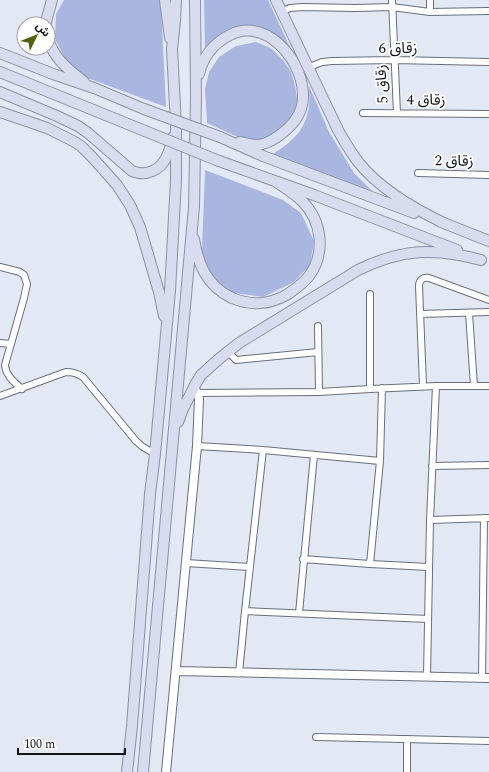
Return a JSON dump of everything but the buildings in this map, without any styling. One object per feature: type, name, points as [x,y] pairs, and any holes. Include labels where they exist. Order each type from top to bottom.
[{"type":"highway","points":[[48,16],[52,0]]},
{"type":"highway","points":[[127,772],[150,494],[170,291],[176,188],[176,126],[172,49],[165,0]]},
{"type":"highway","points":[[172,49],[176,0]]},
{"type":"highway","points":[[195,0],[196,96],[194,238],[197,255],[202,270],[208,279],[221,291],[245,303],[273,301],[283,297],[300,285],[309,276],[318,258],[320,247],[317,225],[309,209],[294,193],[275,181]]},
{"type":"highway","points":[[276,0],[348,148],[372,176],[401,200],[417,210],[446,224]]},
{"type":"highway","points":[[196,96],[199,73],[205,58],[216,44],[233,33],[252,31],[264,34],[284,48],[290,56],[295,65],[302,87],[301,108],[296,120],[281,135],[258,145],[223,139]]},
{"type":"highway","points":[[0,53],[94,88],[263,156],[489,241]]},
{"type":"highway","points":[[56,56],[70,71],[94,88]]},
{"type":"highway","points":[[0,72],[219,161],[314,195],[485,261]]},
{"type":"highway","points":[[0,92],[78,126],[136,173],[144,174],[152,172],[164,162],[172,143],[176,126]]},
{"type":"highway","points":[[0,112],[47,128],[81,146],[97,162],[124,195],[140,227],[155,277],[162,306],[165,339]]},
{"type":"highway","points":[[143,772],[194,207]]},
{"type":"highway","points":[[171,454],[179,418],[196,391],[201,375],[239,343],[343,279],[374,262],[419,252],[450,253],[485,261]]},
{"type":"street","points":[[355,0],[355,8]]},
{"type":"street","name":"زقاق 5","points":[[392,0],[397,113]]},
{"type":"street","points":[[430,0],[430,12]]},
{"type":"street","points":[[282,12],[296,7],[392,7],[430,12],[489,11]]},
{"type":"street","name":"زقاق 6","points":[[308,68],[322,62],[332,61],[394,60],[489,62]]},
{"type":"street","name":"زقاق 4","points":[[363,113],[489,114]]},
{"type":"street","name":"زقاق 2","points":[[418,173],[489,174]]},
{"type":"street","points":[[0,267],[20,272],[24,275],[26,281],[24,298],[6,361],[6,371],[9,377],[22,388]]},
{"type":"street","points":[[423,386],[419,282],[425,278],[489,300]]},
{"type":"street","points":[[370,294],[370,389]]},
{"type":"street","points":[[469,312],[474,386]]},
{"type":"street","points":[[420,314],[489,312]]},
{"type":"street","points":[[318,326],[319,392]]},
{"type":"street","points":[[0,343],[11,344]]},
{"type":"street","points":[[228,352],[236,360],[318,352]]},
{"type":"street","points":[[0,396],[66,372],[78,374],[83,377],[131,435],[143,447],[155,454]]},
{"type":"street","points":[[166,772],[197,446],[199,399],[196,391],[319,392],[423,386],[489,386]]},
{"type":"street","points":[[427,676],[430,520],[436,386]]},
{"type":"street","points":[[370,564],[380,461],[382,388]]},
{"type":"street","points":[[197,446],[263,450],[380,461]]},
{"type":"street","points":[[239,673],[263,450]]},
{"type":"street","points":[[299,613],[314,455]]},
{"type":"street","points":[[432,466],[489,465]]},
{"type":"street","points":[[176,671],[486,678],[486,518],[430,520]]},
{"type":"street","points":[[304,558],[370,564],[429,567]]},
{"type":"street","points":[[186,563],[250,567]]},
{"type":"street","points":[[245,611],[428,619]]},
{"type":"street","points":[[316,737],[489,741]]},
{"type":"street","points":[[407,739],[407,772]]},
{"type":"shaded area","points":[[64,0],[159,0],[161,5],[166,107],[82,76],[69,66],[56,41],[56,14]]},
{"type":"shaded area","points":[[204,0],[268,0],[290,47],[276,37],[248,29],[205,53]]},
{"type":"shaded area","points":[[256,42],[271,48],[283,60],[291,72],[298,104],[295,117],[277,136],[255,141],[240,138],[207,123],[205,89],[209,72],[219,57],[236,46]]},
{"type":"shaded area","points":[[309,86],[329,132],[354,173],[373,192],[273,154],[285,146],[300,131],[309,108]]},
{"type":"shaded area","points":[[205,170],[283,200],[301,213],[314,241],[310,265],[294,282],[263,297],[234,293],[213,278],[204,260],[202,250]]}]
